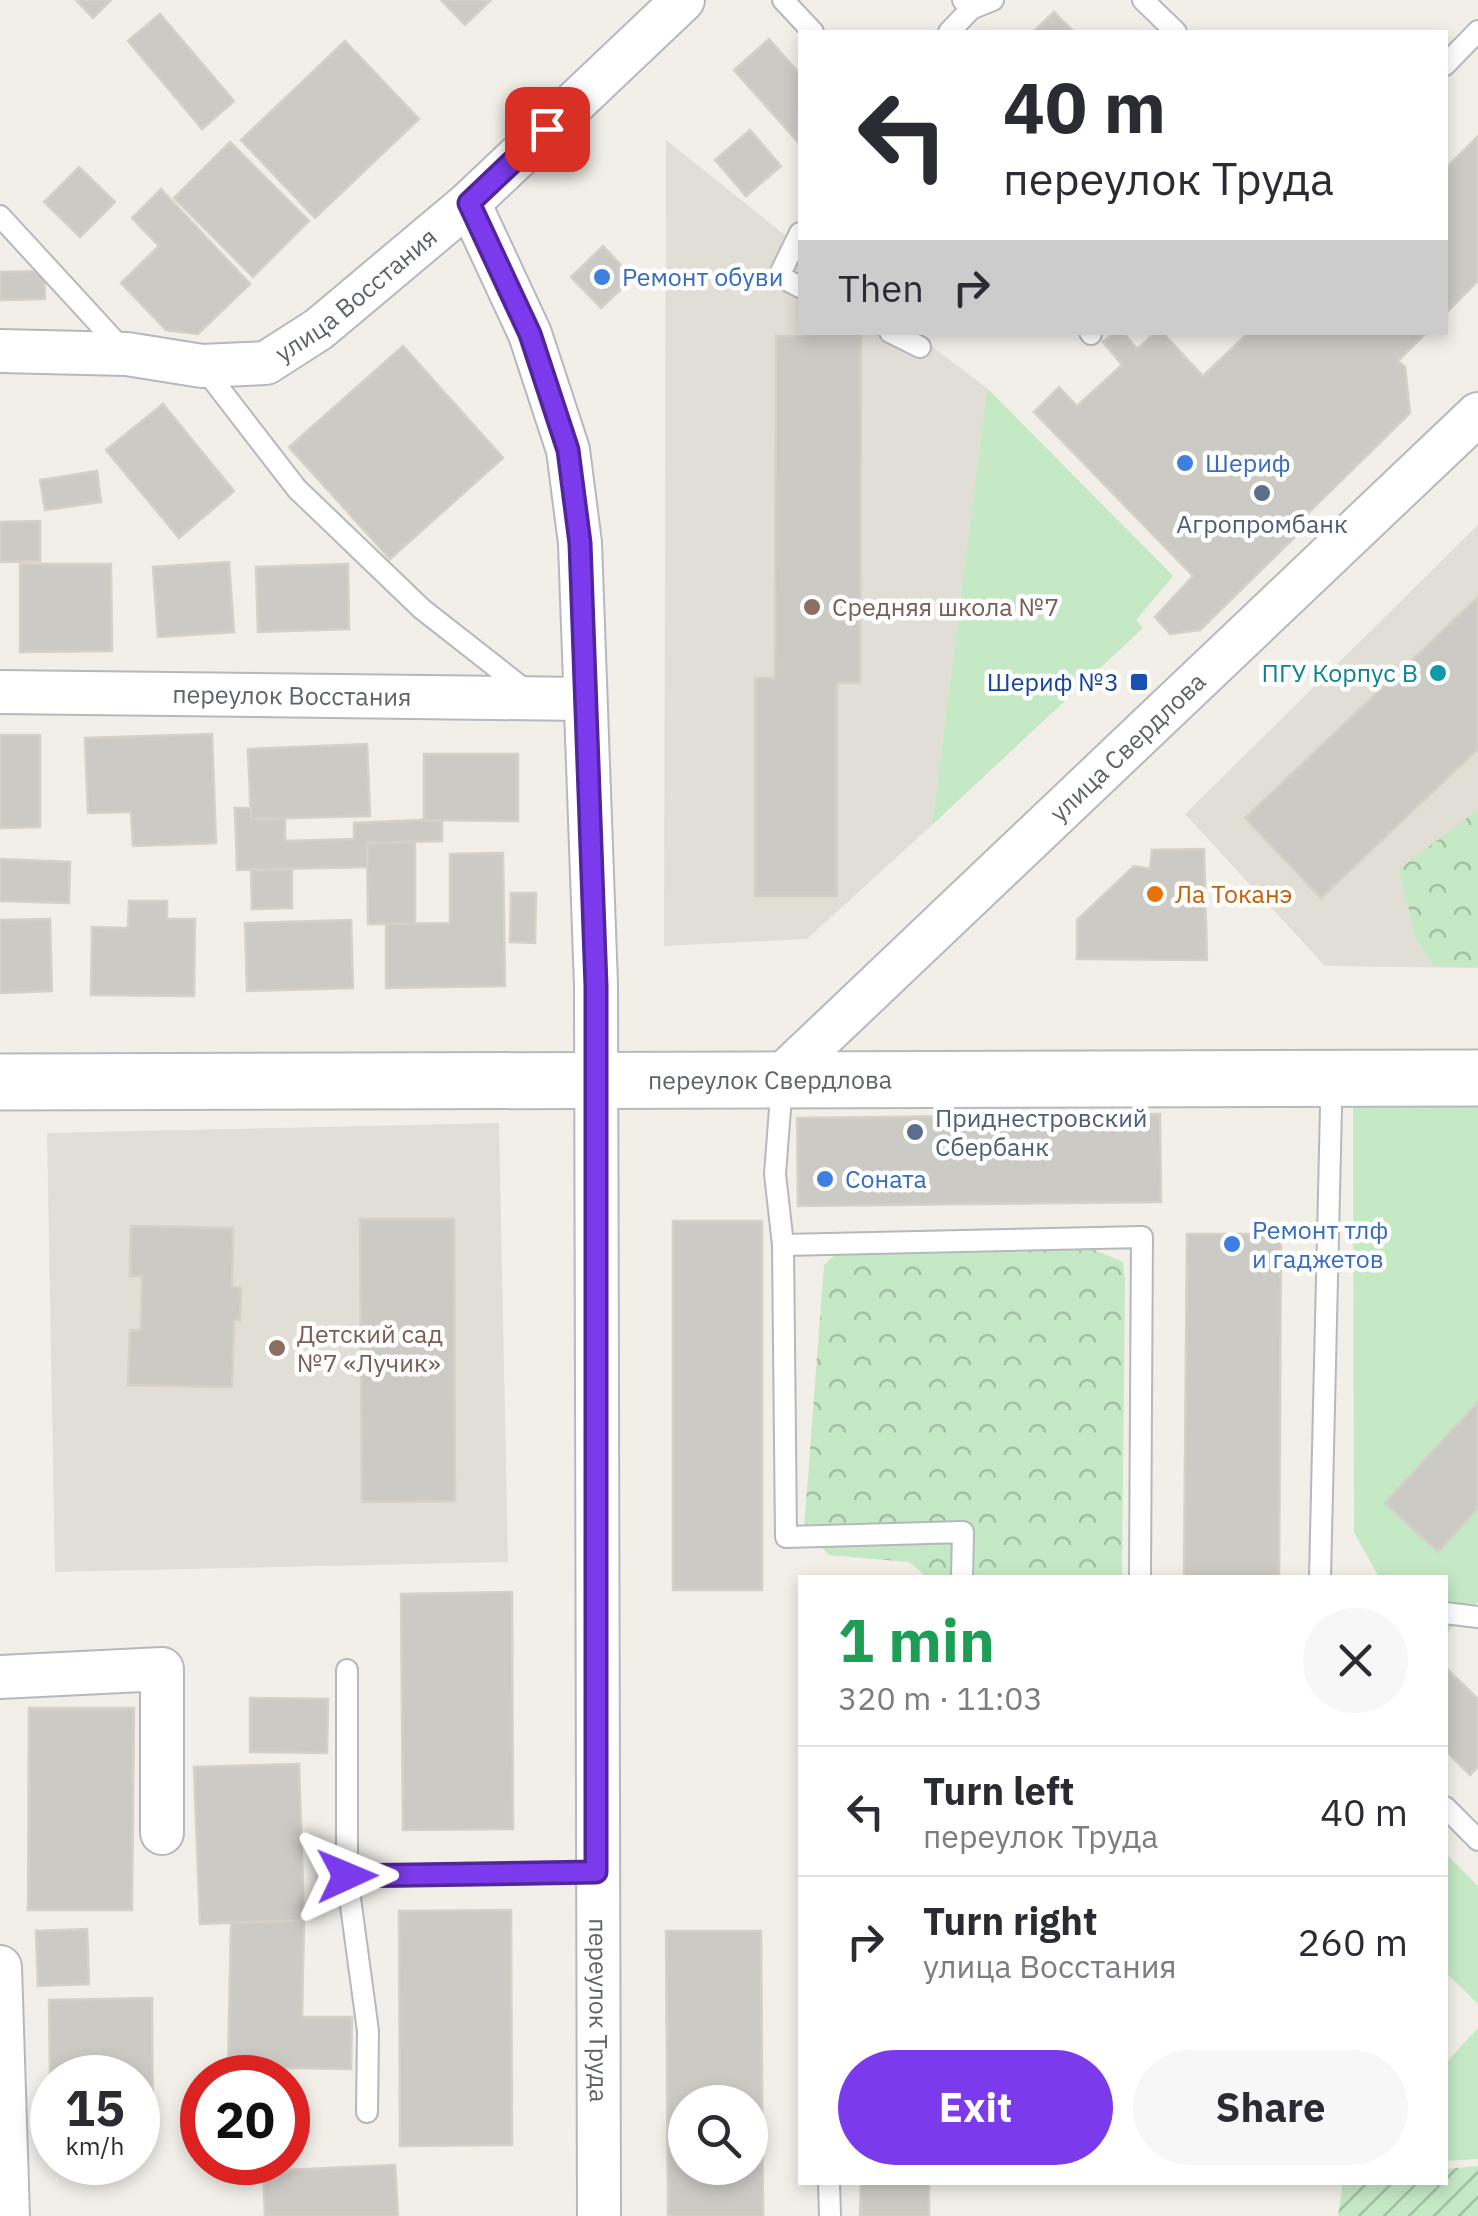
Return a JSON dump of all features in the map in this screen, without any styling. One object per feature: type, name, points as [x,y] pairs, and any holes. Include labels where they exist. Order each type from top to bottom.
[{"type":"main road","name":"переулок Свердлова","points":[[0,1082],[1478,1078]]},
{"type":"street","name":"улица Восстания","points":[[0,351],[126,354],[202,366],[266,362],[319,329],[469,203],[683,0]]},
{"type":"street","name":"переулок Труда","points":[[469,203],[530,334],[568,450],[580,543],[596,986],[600,2216]]},
{"type":"street","name":"улица Свердлова","points":[[779,1081],[1478,414]]},
{"type":"street","name":"переулок Восстания","points":[[0,692],[583,698]]},
{"type":"street","points":[[0,1676],[162,1668],[162,1833]]},
{"type":"street","points":[[0,1966],[8,2216]]},
{"type":"lane","points":[[783,0],[811,30]]},
{"type":"lane","points":[[950,30],[967,5],[993,0]]},
{"type":"lane","points":[[1142,0],[1174,30]]},
{"type":"lane","points":[[1448,61],[1478,31]]},
{"type":"lane","points":[[0,216],[126,354]]},
{"type":"lane","points":[[798,237],[778,276],[798,286]]},
{"type":"lane","points":[[896,335],[920,348]]},
{"type":"lane","points":[[202,366],[296,489],[422,609],[535,698]]},
{"type":"lane","points":[[1320,1575],[1331,1107],[1326,1079]]},
{"type":"lane","points":[[779,1081],[775,1174],[783,1245],[786,1538],[963,1532],[962,1575]]},
{"type":"lane","points":[[783,1245],[1142,1237],[1140,1574]]},
{"type":"lane","points":[[1448,1613],[1478,1617]]},
{"type":"lane","points":[[347,1670],[347,1876],[368,2031],[367,2112]]},
{"type":"lane","points":[[1448,1810],[1478,1840]]},
{"type":"lane","points":[[347,1876],[596,1872]]},
{"type":"lane","points":[[829,2185],[830,2216]]},
{"type":"shaded area","name":"Средняя школа №7","points":[[666,140],[798,245],[798,335],[917,335],[987,388],[932,825],[807,939],[664,946]]},
{"type":"shaded area","points":[[1478,525],[1478,968],[1325,966],[1185,814]]},
{"type":"shaded area","name":"Детский сад №7 «Лучик»","points":[[499,1123],[508,1562],[55,1572],[47,1133]]},
{"type":"green space","points":[[987,388],[1173,576],[1136,620],[1143,628],[932,825]]},
{"type":"green space","points":[[1478,810],[1478,967],[1434,966],[1416,939],[1399,869]]},
{"type":"green space","points":[[1353,1103],[1478,1103],[1478,1602],[1448,1632],[1448,1575],[1378,1575],[1354,1532]]},
{"type":"green space","points":[[1094,1250],[1123,1262],[1124,1575],[925,1575],[909,1562],[829,1555],[804,1530],[824,1265],[835,1255]]},
{"type":"green space","points":[[1448,1856],[1478,1886],[1478,2004],[1448,1975]]},
{"type":"green space","points":[[1478,2028],[1478,2159],[1448,2161],[1448,2061]]},
{"type":"green space","points":[[1478,2166],[1478,2216],[1338,2216],[1343,2185],[1448,2185],[1448,2169]]},
{"type":"building","points":[[76,0],[111,0],[93,18]]},
{"type":"building","points":[[441,0],[491,0],[465,25]]},
{"type":"building","points":[[1054,12],[1072,30],[1035,30]]},
{"type":"building","points":[[160,14],[234,101],[202,129],[128,41]]},
{"type":"building","points":[[769,39],[798,72],[798,142],[734,70]]},
{"type":"building","points":[[345,41],[419,119],[315,218],[241,140]]},
{"type":"building","points":[[750,130],[781,166],[746,196],[715,160]]},
{"type":"building","points":[[1478,136],[1478,281],[1448,311],[1448,166]]},
{"type":"building","points":[[230,142],[309,221],[253,277],[174,198]]},
{"type":"building","points":[[79,167],[115,202],[80,237],[44,202]]},
{"type":"building","points":[[161,189],[250,284],[198,334],[166,330],[121,283],[159,246],[132,218]]},
{"type":"building","name":"Ремонт обуви","points":[[603,246],[633,278],[601,308],[571,277]]},
{"type":"building","points":[[44,271],[45,299],[0,300],[0,272]]},
{"type":"building","points":[[1111,335],[1125,335],[1137,349],[1153,335],[1165,335],[1203,376],[1246,335],[1424,335],[1398,361],[1405,367],[1410,413],[1293,528],[1294,538],[1200,630],[1170,634],[1155,617],[1193,576],[1034,412],[1059,387],[1077,406],[1122,365],[1103,342]]},
{"type":"building","points":[[776,336],[861,336],[860,683],[837,683],[837,896],[755,896],[755,678],[775,678]]},
{"type":"building","points":[[403,346],[503,458],[390,559],[289,447]]},
{"type":"building","points":[[163,404],[234,491],[179,538],[106,450]]},
{"type":"building","points":[[97,471],[101,502],[45,510],[40,480]]},
{"type":"building","points":[[40,521],[40,561],[0,562],[0,522]]},
{"type":"building","points":[[229,562],[234,632],[158,637],[153,567]]},
{"type":"building","points":[[20,564],[111,564],[112,651],[20,652]]},
{"type":"building","points":[[348,564],[349,629],[258,632],[256,567]]},
{"type":"building","name":"ПГУ Корпус В","points":[[1478,597],[1478,749],[1321,898],[1245,818]]},
{"type":"building","points":[[212,734],[216,843],[133,846],[131,812],[88,813],[85,738]]},
{"type":"building","points":[[0,735],[40,735],[40,827],[0,828]]},
{"type":"building","points":[[367,744],[370,816],[251,819],[248,749]]},
{"type":"building","points":[[424,754],[518,754],[518,821],[424,820]]},
{"type":"building","points":[[235,808],[251,808],[251,819],[285,819],[285,841],[354,839],[354,823],[424,820],[442,821],[442,841],[367,843],[368,867],[237,870]]},
{"type":"building","points":[[415,842],[415,924],[368,924],[367,843]]},
{"type":"building","name":"Ла Токанэ","points":[[1204,849],[1207,960],[1077,959],[1077,920],[1134,866],[1150,869],[1152,850]]},
{"type":"building","points":[[503,853],[505,986],[386,988],[386,924],[450,923],[450,854]]},
{"type":"building","points":[[0,859],[70,862],[69,903],[0,901]]},
{"type":"building","points":[[292,869],[292,908],[252,909],[251,870]]},
{"type":"building","points":[[511,893],[536,893],[535,943],[510,942]]},
{"type":"building","points":[[129,901],[167,901],[167,919],[195,919],[194,996],[91,995],[92,927],[128,928]]},
{"type":"building","points":[[50,919],[52,991],[0,993],[0,920]]},
{"type":"building","points":[[351,920],[353,988],[247,991],[245,923]]},
{"type":"building","points":[[1160,1114],[1161,1202],[798,1206],[797,1118]]},
{"type":"building","points":[[360,1219],[454,1219],[455,1501],[362,1502]]},
{"type":"building","points":[[673,1221],[762,1221],[762,1590],[673,1590]]},
{"type":"building","points":[[131,1226],[233,1228],[232,1287],[241,1288],[240,1320],[234,1320],[232,1387],[128,1385],[130,1330],[141,1330],[142,1276],[130,1276]]},
{"type":"building","points":[[1187,1234],[1281,1234],[1279,1575],[1184,1575]]},
{"type":"building","points":[[1478,1402],[1478,1508],[1438,1552],[1385,1503]]},
{"type":"building","points":[[512,1592],[513,1829],[403,1830],[401,1594]]},
{"type":"building","points":[[1448,1670],[1478,1699],[1478,1767],[1470,1775],[1448,1753]]},
{"type":"building","points":[[250,1698],[328,1699],[327,1753],[250,1752]]},
{"type":"building","points":[[29,1708],[134,1708],[132,1910],[28,1910]]},
{"type":"building","points":[[299,1764],[304,1920],[200,1924],[194,1767]]},
{"type":"building","points":[[511,1910],[512,2145],[400,2146],[399,1911]]},
{"type":"building","points":[[304,1920],[302,2017],[352,2017],[351,2069],[310,2068],[310,2055],[228,2055],[231,1923]]},
{"type":"building","points":[[87,1929],[89,1984],[38,1986],[36,1931]]},
{"type":"building","points":[[666,1931],[761,1931],[762,2085],[668,2085],[668,2185],[763,2185],[763,2216],[668,2216]]},
{"type":"building","points":[[152,1998],[152,2055],[50,2055],[49,2000]]},
{"type":"building","points":[[395,2165],[398,2216],[265,2216],[264,2185],[310,2185],[310,2169]]},
{"type":"building","points":[[861,2185],[929,2185],[929,2216],[860,2216]]},
{"type":"place","name":"Ремонт обуви","points":[[602,277]]},
{"type":"place","name":"Шериф","points":[[1185,463]]},
{"type":"place","name":"Агропромбанк","points":[[1262,493]]},
{"type":"place","name":"Средняя школа №7","points":[[812,607]]},
{"type":"place","name":"ПГУ Корпус В","points":[[1438,673]]},
{"type":"place","name":"Шериф №3","points":[[1139,682]]},
{"type":"place","name":"Ла Токанэ","points":[[1155,894]]},
{"type":"place","name":"Приднестровский Сбербанк","points":[[915,1132]]},
{"type":"place","name":"Соната","points":[[825,1179]]},
{"type":"place","name":"Ремонт тлф и гаджетов","points":[[1232,1244]]},
{"type":"place","name":"Детский сад №7 «Лучик»","points":[[277,1348]]},
{"type":"route","points":[[347,1876],[596,1872],[596,986],[580,543],[568,450],[530,334],[469,203],[547,129]]}]
